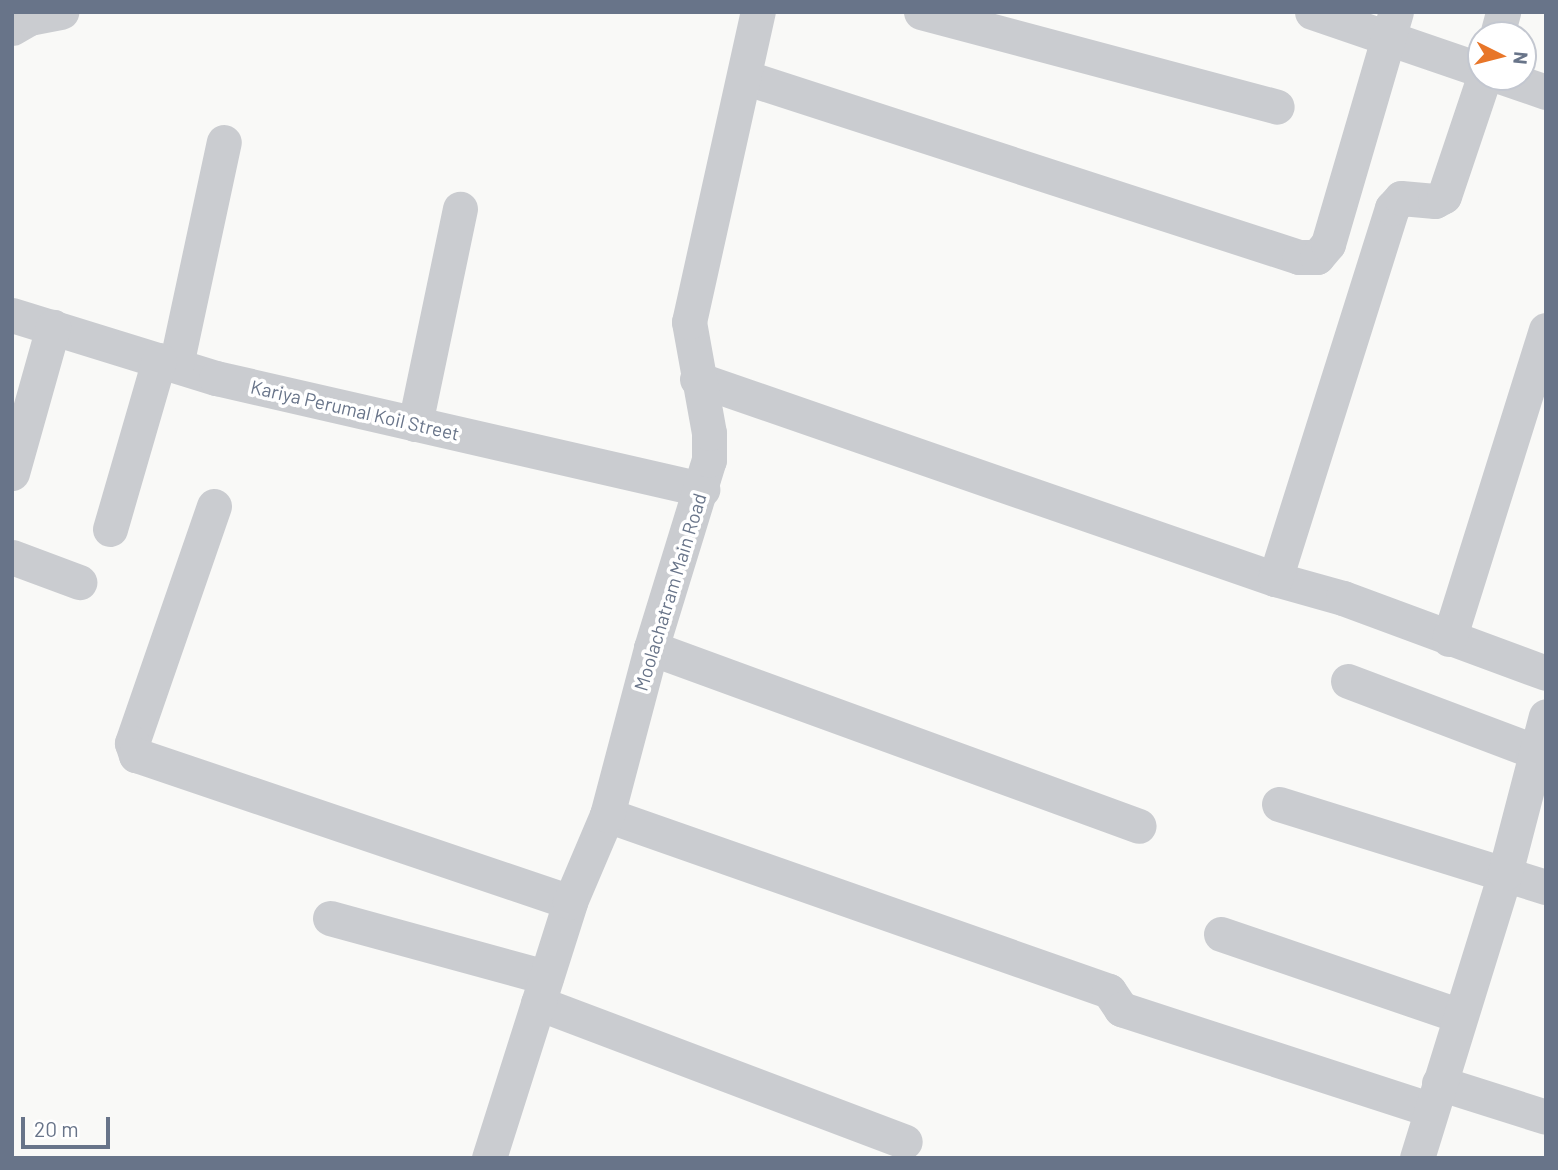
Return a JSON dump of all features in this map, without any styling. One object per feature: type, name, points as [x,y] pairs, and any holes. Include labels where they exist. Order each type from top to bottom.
[{"type":"street","points":[[12,28],[29,18],[61,12]]},
{"type":"street","name":"Moolachatram Main Road","points":[[489,1158],[570,902],[607,815],[651,648],[702,489],[709,433],[697,379],[689,321],[758,12]]},
{"type":"street","points":[[921,12],[1277,107]]},
{"type":"street","points":[[1312,12],[1393,25],[1467,63]]},
{"type":"street","points":[[744,77],[1299,257],[1317,257],[1328,244],[1393,25]]},
{"type":"street","points":[[1275,579],[1392,208],[1401,198],[1435,201],[1444,196],[1479,91]]},
{"type":"street","points":[[110,529],[167,363],[224,142]]},
{"type":"street","points":[[415,424],[460,209]]},
{"type":"street","name":"Kariya Perumal Koil Street","points":[[12,314],[167,363],[415,424],[702,489]]},
{"type":"street","points":[[12,473],[53,327]]},
{"type":"street","points":[[1449,639],[1546,330]]},
{"type":"street","points":[[697,379],[1275,579],[1343,598],[1546,673]]},
{"type":"street","points":[[214,506],[132,743],[136,755],[570,902]]},
{"type":"street","points":[[12,557],[79,582]]},
{"type":"street","points":[[651,648],[1139,826]]},
{"type":"street","points":[[1348,681],[1541,754]]},
{"type":"street","points":[[1417,1158],[1458,1015],[1541,754],[1546,716]]},
{"type":"street","points":[[1279,804],[1546,887]]},
{"type":"street","points":[[607,815],[1109,991],[1121,1009],[1434,1096],[1546,1117]]},
{"type":"street","points":[[330,918],[542,990],[905,1142]]},
{"type":"street","points":[[1221,934],[1458,1015]]}]
